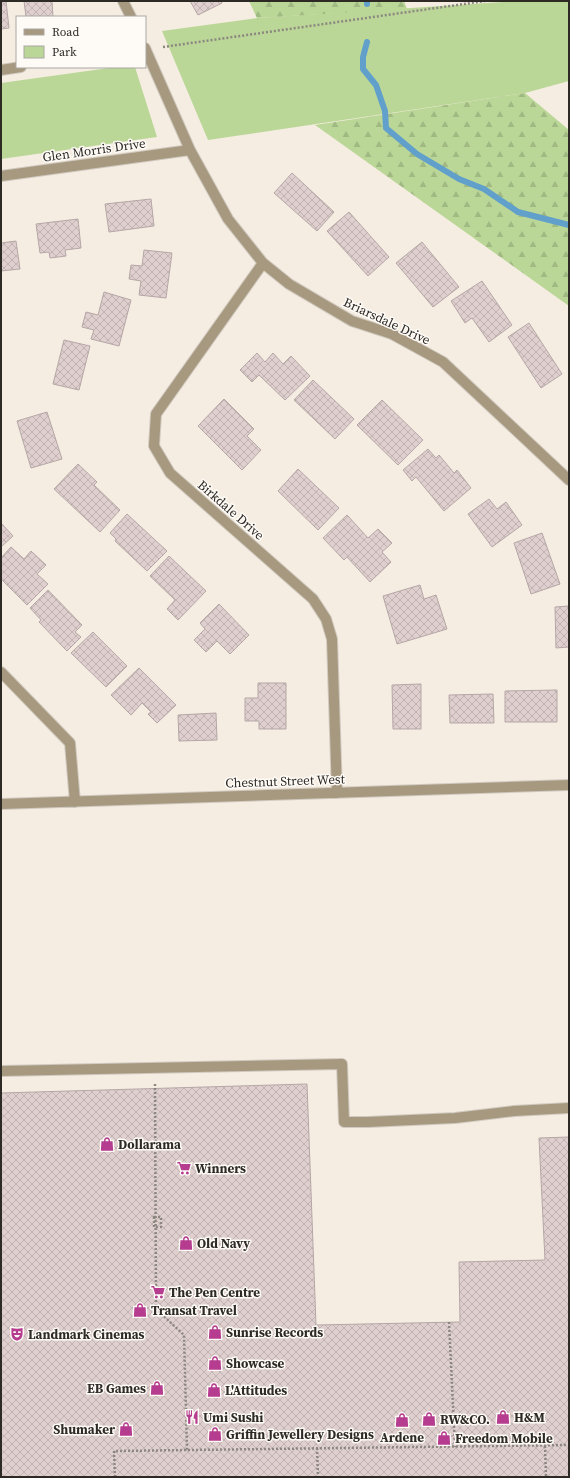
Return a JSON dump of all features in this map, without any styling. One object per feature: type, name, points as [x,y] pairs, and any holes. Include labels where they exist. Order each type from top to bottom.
[{"type":"street","points":[[123,1],[130,16]]},
{"type":"street","name":"Briarsdale Drive","points":[[146,51],[190,150],[228,219],[263,262],[289,284],[352,321],[392,334],[442,362],[569,480]]},
{"type":"street","points":[[1,70],[16,68]]},
{"type":"street","name":"Glen Morris Drive","points":[[1,176],[190,150]]},
{"type":"street","name":"Birkdale Drive","points":[[263,262],[156,414],[154,446],[170,473],[313,599],[326,619],[332,639],[337,793]]},
{"type":"street","points":[[1,672],[70,744],[75,802]]},
{"type":"street","name":"Chestnut Street West","points":[[1,804],[569,785]]},
{"type":"street","points":[[1,1070],[342,1064],[344,1122],[455,1118],[514,1110],[569,1108]]},
{"type":"path","points":[[146,49],[485,1]]},
{"type":"path","points":[[155,1088],[156,1309],[184,1335],[187,1450]]},
{"type":"path","points":[[156,1217],[161,1217],[161,1227],[156,1227]]},
{"type":"path","points":[[449,1322],[455,1447]]},
{"type":"path","points":[[115,1477],[114,1451],[569,1445]]},
{"type":"path","points":[[545,1446],[546,1477]]},
{"type":"path","points":[[317,1448],[318,1477]]},
{"type":"green space","points":[[249,1],[404,1],[407,9],[257,18]]},
{"type":"green space","points":[[517,1],[569,1],[569,81],[525,93],[208,140],[162,31],[257,18]]},
{"type":"green space","points":[[109,68],[135,68],[157,137],[1,159],[1,83]]},
{"type":"green space","points":[[525,93],[569,130],[569,306],[315,125]]},
{"type":"building","points":[[1,1],[6,1],[9,28],[1,29]]},
{"type":"building","points":[[24,1],[52,1],[53,16],[26,16]]},
{"type":"building","points":[[190,1],[221,1],[222,3],[198,15]]},
{"type":"building","points":[[292,173],[334,212],[317,231],[274,193]]},
{"type":"building","points":[[151,199],[154,226],[109,232],[105,204]]},
{"type":"building","points":[[349,212],[389,257],[368,276],[327,231]]},
{"type":"building","points":[[78,219],[81,248],[65,250],[66,256],[50,258],[49,252],[40,253],[36,224]]},
{"type":"building","points":[[16,241],[20,269],[1,271],[1,243]]},
{"type":"building","points":[[422,242],[459,287],[433,307],[396,263]]},
{"type":"building","points":[[144,250],[172,253],[166,298],[139,295],[141,281],[129,279],[131,265],[142,266]]},
{"type":"building","points":[[482,281],[512,325],[489,342],[472,318],[465,323],[451,301]]},
{"type":"building","points":[[104,292],[131,300],[119,346],[91,339],[94,330],[82,327],[86,312],[98,315]]},
{"type":"building","points":[[529,323],[562,374],[541,388],[508,337]]},
{"type":"building","points":[[64,340],[90,346],[79,390],[53,384]]},
{"type":"building","points":[[257,353],[265,362],[273,353],[283,364],[291,356],[310,376],[285,400],[259,375],[252,382],[240,370]]},
{"type":"building","points":[[313,380],[354,419],[335,439],[294,400]]},
{"type":"building","points":[[224,399],[254,429],[247,436],[261,450],[242,470],[198,426]]},
{"type":"building","points":[[382,400],[423,440],[398,465],[357,425]]},
{"type":"building","points":[[47,412],[62,459],[31,468],[17,421]]},
{"type":"building","points":[[428,449],[436,458],[439,455],[454,473],[457,470],[471,488],[444,511],[416,477],[412,481],[403,470]]},
{"type":"building","points":[[78,464],[97,482],[94,485],[120,510],[100,532],[54,489]]},
{"type":"building","points":[[298,469],[339,508],[318,530],[278,491]]},
{"type":"building","points":[[489,499],[497,509],[506,502],[522,525],[492,547],[468,514]]},
{"type":"building","points":[[127,514],[167,551],[147,571],[115,541],[116,539],[110,533]]},
{"type":"building","points":[[347,515],[368,538],[378,529],[392,543],[382,552],[391,562],[370,582],[347,557],[344,560],[323,538]]},
{"type":"building","points":[[1,523],[13,536],[1,547]]},
{"type":"building","points":[[542,533],[560,584],[531,594],[514,543]]},
{"type":"building","points":[[11,547],[24,559],[31,551],[46,565],[37,574],[48,584],[27,605],[1,579],[1,558]]},
{"type":"building","points":[[169,556],[206,591],[178,620],[167,609],[175,600],[150,576]]},
{"type":"building","points":[[420,585],[424,599],[436,595],[447,629],[397,644],[383,596]]},
{"type":"building","points":[[48,590],[82,625],[75,632],[81,637],[67,651],[39,622],[41,620],[30,608]]},
{"type":"building","points":[[219,604],[249,635],[230,654],[217,641],[206,652],[194,640],[205,629],[200,623]]},
{"type":"building","points":[[569,606],[569,647],[556,648],[555,607]]},
{"type":"building","points":[[93,632],[127,666],[106,687],[71,653]]},
{"type":"building","points":[[139,668],[176,705],[157,723],[148,714],[151,712],[142,703],[131,715],[111,695]]},
{"type":"building","points":[[258,683],[286,683],[286,729],[259,729],[259,721],[245,721],[245,698],[258,698]]},
{"type":"building","points":[[421,684],[421,729],[393,729],[392,685]]},
{"type":"building","points":[[557,690],[557,722],[505,722],[505,691]]},
{"type":"building","points":[[493,694],[494,723],[450,723],[449,695]]},
{"type":"building","points":[[216,713],[217,740],[179,741],[178,715]]},
{"type":"building","name":"The Pen Centre","points":[[307,1084],[316,1325],[460,1322],[459,1262],[545,1260],[539,1138],[569,1137],[569,1477],[1,1477],[1,1093]]},
{"type":"waterway","points":[[367,42],[363,57],[363,69],[376,85],[385,111],[386,128],[417,154],[459,179],[484,189],[518,212],[569,225]]},
{"type":"place","name":"Dollarama","points":[[107,1144]]},
{"type":"place","name":"Winners","points":[[184,1168]]},
{"type":"place","name":"Old Navy","points":[[186,1243]]},
{"type":"place","name":"The Pen Centre","points":[[158,1292]]},
{"type":"place","name":"Transat Travel","points":[[140,1310]]},
{"type":"place","name":"Sunrise Records","points":[[215,1332]]},
{"type":"place","name":"Landmark Cinemas","points":[[17,1334]]},
{"type":"place","name":"Showcase","points":[[215,1363]]},
{"type":"place","name":"EB Games","points":[[157,1388]]},
{"type":"place","name":"L'Attitudes","points":[[214,1390]]},
{"type":"place","name":"Umi Sushi","points":[[192,1417]]},
{"type":"place","name":"H&M","points":[[503,1417]]},
{"type":"place","name":"RW&CO.","points":[[429,1419]]},
{"type":"place","name":"Ardene","points":[[402,1420]]},
{"type":"place","name":"Shumaker","points":[[126,1429]]},
{"type":"place","name":"Griffin Jewellery Designs","points":[[215,1434]]},
{"type":"place","name":"Freedom Mobile","points":[[444,1438]]}]
